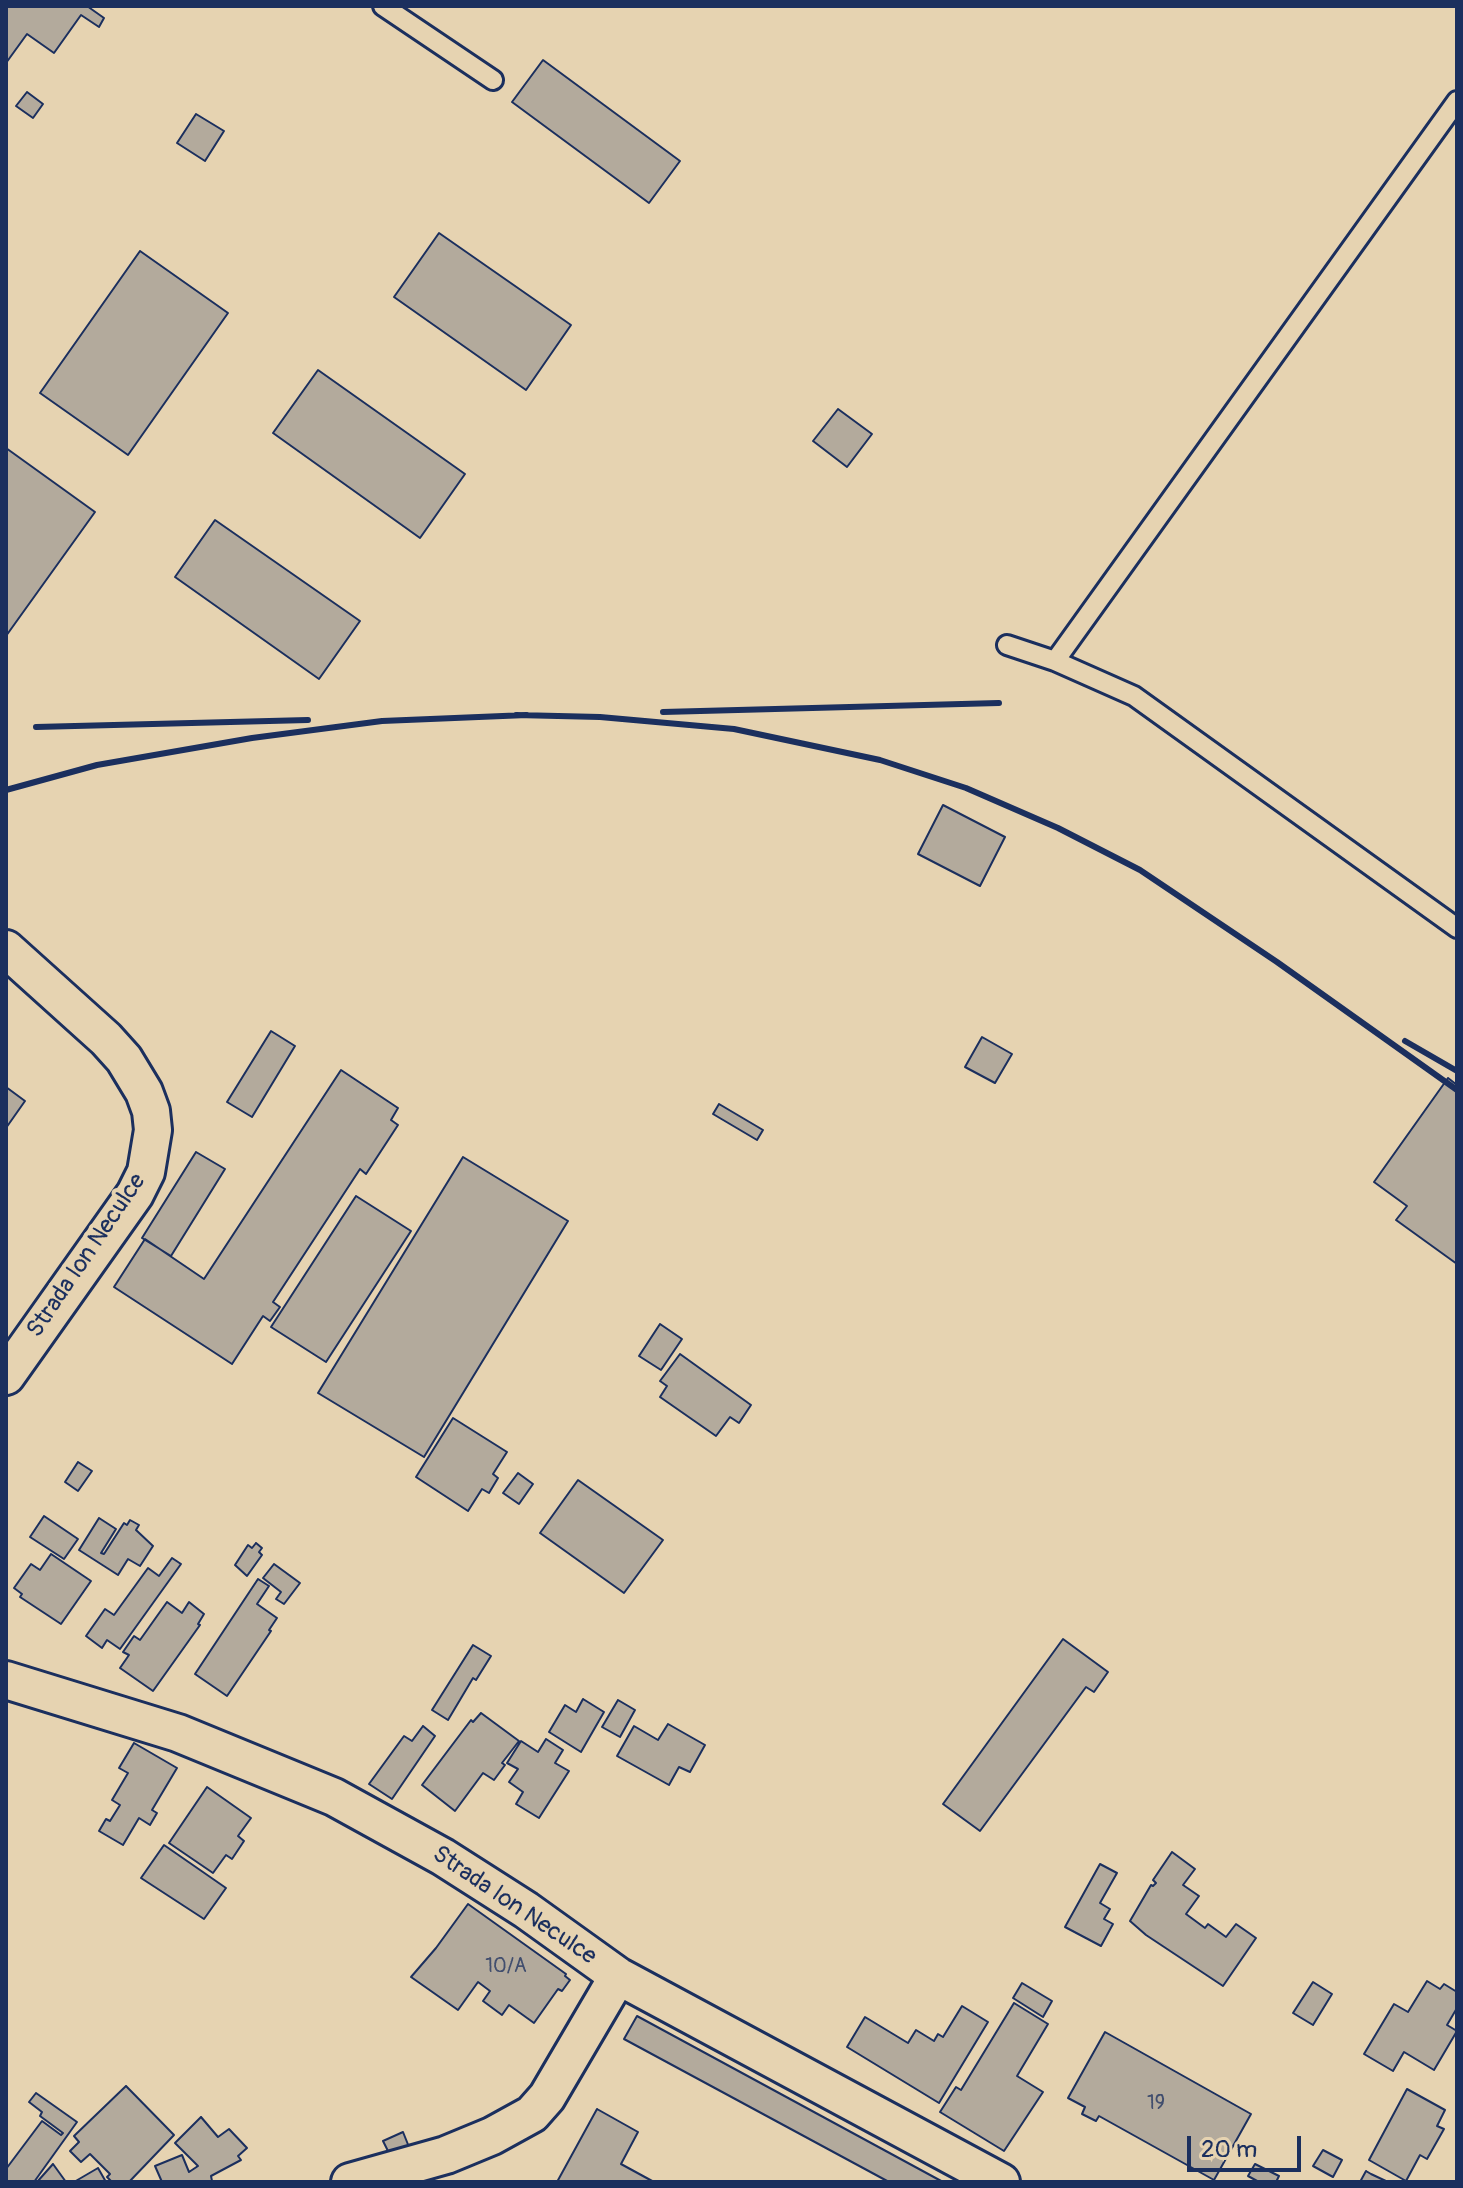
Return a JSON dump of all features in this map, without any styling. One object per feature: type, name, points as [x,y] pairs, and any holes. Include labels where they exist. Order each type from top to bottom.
[{"type":"street","name":"Strada Ion Neculce","points":[[6,949],[124,1059],[144,1092],[151,1111],[153,1130],[146,1172],[135,1194],[6,1376]]},
{"type":"street","name":"Strada Ion Neculce","points":[[6,1680],[178,1733],[334,1797],[443,1857],[526,1910],[618,1976],[1001,2182]]},
{"type":"street","points":[[350,2182],[446,2155],[492,2136],[532,2114],[547,2097],[618,1976]]},
{"type":"lane","points":[[383,6],[493,80]]},
{"type":"lane","points":[[1055,661],[1457,101]]},
{"type":"lane","points":[[1007,645],[1055,661],[1134,696],[1457,928]]},
{"type":"building","points":[[6,6],[87,6],[104,18],[99,27],[81,15],[54,53],[27,34],[6,63]]},
{"type":"building","points":[[543,60],[680,161],[649,203],[512,102]]},
{"type":"building","points":[[27,92],[43,104],[33,118],[16,106]]},
{"type":"building","points":[[196,114],[224,131],[205,161],[177,143]]},
{"type":"building","points":[[439,233],[571,325],[526,390],[394,297]]},
{"type":"building","points":[[140,251],[228,313],[128,455],[40,393]]},
{"type":"building","points":[[318,370],[465,474],[420,538],[273,433]]},
{"type":"building","points":[[838,409],[872,434],[847,467],[813,441]]},
{"type":"building","points":[[6,448],[95,512],[6,636]]},
{"type":"building","points":[[215,520],[360,621],[319,679],[175,577]]},
{"type":"building","points":[[943,805],[1005,837],[980,886],[918,854]]},
{"type":"building","points":[[271,1031],[295,1046],[252,1117],[227,1102]]},
{"type":"building","points":[[982,1037],[1012,1054],[995,1083],[965,1067]]},
{"type":"building","points":[[341,1070],[398,1108],[391,1120],[398,1125],[366,1174],[360,1169],[273,1302],[280,1307],[270,1321],[263,1316],[232,1364],[114,1287],[145,1239],[204,1279]]},
{"type":"building","points":[[1448,1078],[1457,1085],[1457,1264],[1396,1220],[1407,1206],[1374,1182]]},
{"type":"building","points":[[6,1087],[25,1101],[6,1128]]},
{"type":"building","points":[[719,1104],[763,1130],[757,1140],[713,1114]]},
{"type":"building","points":[[196,1152],[225,1169],[171,1256],[142,1238]]},
{"type":"building","points":[[463,1157],[568,1221],[424,1457],[318,1393]]},
{"type":"building","points":[[356,1196],[411,1231],[326,1362],[271,1327]]},
{"type":"building","points":[[660,1324],[682,1339],[661,1370],[639,1356]]},
{"type":"building","points":[[680,1354],[751,1405],[739,1423],[730,1417],[716,1436],[660,1397],[667,1386],[660,1381]]},
{"type":"building","points":[[453,1418],[507,1452],[493,1474],[498,1478],[489,1493],[482,1489],[468,1511],[416,1477]]},
{"type":"building","points":[[78,1462],[92,1471],[78,1491],[65,1482]]},
{"type":"building","points":[[518,1473],[533,1484],[519,1504],[503,1493]]},
{"type":"building","points":[[578,1480],[663,1540],[624,1593],[540,1533]]},
{"type":"building","points":[[44,1516],[78,1539],[64,1559],[30,1537]]},
{"type":"building","points":[[99,1518],[116,1529],[101,1553],[104,1554],[124,1523],[127,1525],[130,1520],[139,1525],[136,1530],[153,1546],[140,1566],[128,1559],[118,1575],[79,1550]]},
{"type":"building","points":[[256,1543],[262,1548],[259,1552],[262,1555],[247,1576],[235,1565],[248,1545],[252,1548]]},
{"type":"building","points":[[51,1554],[91,1581],[61,1624],[20,1597],[22,1594],[14,1588],[31,1564],[40,1570]]},
{"type":"building","points":[[172,1558],[181,1564],[120,1649],[107,1640],[102,1648],[86,1636],[105,1609],[114,1615],[148,1568],[159,1576]]},
{"type":"building","points":[[274,1564],[300,1583],[284,1604],[276,1599],[281,1592],[263,1578]]},
{"type":"building","points":[[258,1579],[269,1586],[257,1604],[277,1618],[227,1696],[195,1674]]},
{"type":"building","points":[[167,1602],[182,1613],[189,1602],[204,1614],[200,1625],[153,1691],[120,1668],[129,1655],[123,1652],[134,1636],[140,1640]]},
{"type":"building","points":[[1063,1639],[1108,1672],[1094,1692],[1086,1687],[980,1831],[943,1804]]},
{"type":"building","points":[[473,1645],[491,1656],[476,1680],[473,1678],[448,1720],[432,1710]]},
{"type":"building","points":[[583,1699],[604,1712],[581,1752],[549,1732],[565,1705],[576,1712]]},
{"type":"building","points":[[618,1700],[635,1710],[620,1737],[602,1727]]},
{"type":"building","points":[[481,1713],[519,1741],[502,1763],[505,1765],[494,1780],[483,1773],[455,1811],[422,1785],[471,1720],[473,1722]]},
{"type":"building","points":[[668,1724],[705,1745],[690,1772],[679,1767],[669,1785],[617,1756],[634,1726],[658,1740]]},
{"type":"building","points":[[423,1726],[435,1736],[392,1799],[369,1784],[404,1736],[412,1741]]},
{"type":"building","points":[[546,1739],[563,1750],[555,1763],[569,1771],[539,1818],[516,1804],[523,1792],[509,1782],[518,1769],[507,1763],[521,1741],[538,1752]]},
{"type":"building","points":[[134,1743],[177,1768],[152,1810],[157,1813],[150,1825],[139,1818],[123,1845],[99,1831],[120,1805],[112,1800],[128,1773],[119,1768]]},
{"type":"building","points":[[207,1787],[251,1818],[238,1836],[244,1841],[232,1859],[226,1855],[213,1873],[169,1843]]},
{"type":"building","points":[[164,1845],[226,1888],[204,1919],[141,1878]]},
{"type":"building","points":[[1172,1852],[1195,1869],[1183,1885],[1199,1896],[1186,1914],[1205,1928],[1208,1924],[1226,1937],[1236,1924],[1256,1938],[1223,1986],[1130,1921],[1151,1885],[1156,1883],[1153,1880]]},
{"type":"building","points":[[1100,1864],[1117,1873],[1100,1903],[1110,1909],[1104,1919],[1113,1924],[1101,1946],[1065,1927]]},
{"type":"building","points":[[468,1904],[566,1974],[570,1980],[562,1991],[558,1989],[534,2023],[509,2005],[502,2015],[483,2001],[490,1991],[478,1982],[458,2010],[411,1977]]},
{"type":"building","points":[[1427,1981],[1440,1989],[1444,1984],[1457,1992],[1457,2008],[1447,2025],[1457,2031],[1434,2070],[1404,2052],[1393,2071],[1364,2054],[1394,2004],[1408,2012]]},
{"type":"building","points":[[1313,1982],[1332,1994],[1313,2025],[1293,2013]]},
{"type":"building","points":[[1022,1983],[1052,2001],[1043,2017],[1013,1998]]},
{"type":"building","points":[[1014,2003],[1048,2024],[1017,2076],[1043,2092],[1004,2151],[940,2112],[956,2087],[961,2090]]},
{"type":"building","points":[[962,2006],[988,2022],[939,2103],[847,2047],[865,2017],[908,2043],[916,2030],[934,2041],[938,2034],[943,2037]]},
{"type":"building","points":[[637,2016],[943,2182],[889,2182],[624,2039]]},
{"type":"building","points":[[1105,2032],[1251,2114],[1214,2180],[1099,2116],[1096,2121],[1082,2114],[1085,2107],[1068,2098]]},
{"type":"building","points":[[126,2086],[174,2135],[129,2182],[112,2182],[107,2177],[110,2174],[90,2154],[81,2162],[70,2151],[79,2142],[74,2136]]},
{"type":"building","points":[[1407,2089],[1445,2110],[1437,2126],[1444,2129],[1427,2159],[1420,2155],[1406,2181],[1369,2160]]},
{"type":"building","points":[[36,2093],[77,2122],[34,2182],[6,2182],[6,2169],[42,2121],[61,2135],[63,2133],[40,2116],[42,2112],[29,2102]]},
{"type":"building","points":[[597,2109],[638,2132],[621,2164],[654,2182],[557,2182]]},
{"type":"building","points":[[201,2117],[218,2137],[229,2129],[247,2148],[238,2156],[241,2160],[211,2176],[212,2181],[209,2182],[162,2182],[155,2166],[182,2155],[189,2172],[198,2166],[175,2143]]},
{"type":"building","points":[[403,2132],[409,2147],[390,2155],[383,2141]]},
{"type":"building","points":[[1323,2150],[1342,2160],[1333,2177],[1313,2166]]},
{"type":"building","points":[[53,2164],[66,2182],[37,2182]]},
{"type":"building","points":[[1255,2164],[1279,2176],[1276,2182],[1259,2182],[1248,2176]]},
{"type":"building","points":[[98,2168],[106,2182],[74,2182]]},
{"type":"building","points":[[1366,2171],[1371,2174],[1388,2182],[1360,2182]]},
{"type":"railway","points":[[663,712],[999,703]]},
{"type":"railway","points":[[516,715],[600,717],[734,729],[880,760],[966,788],[1058,828],[1140,870],[1277,962],[1457,1090]]},
{"type":"railway","points":[[6,790],[97,765],[252,738],[382,721],[527,715]]},
{"type":"railway","points":[[36,727],[308,720]]},
{"type":"railway","points":[[1405,1041],[1457,1071]]}]
